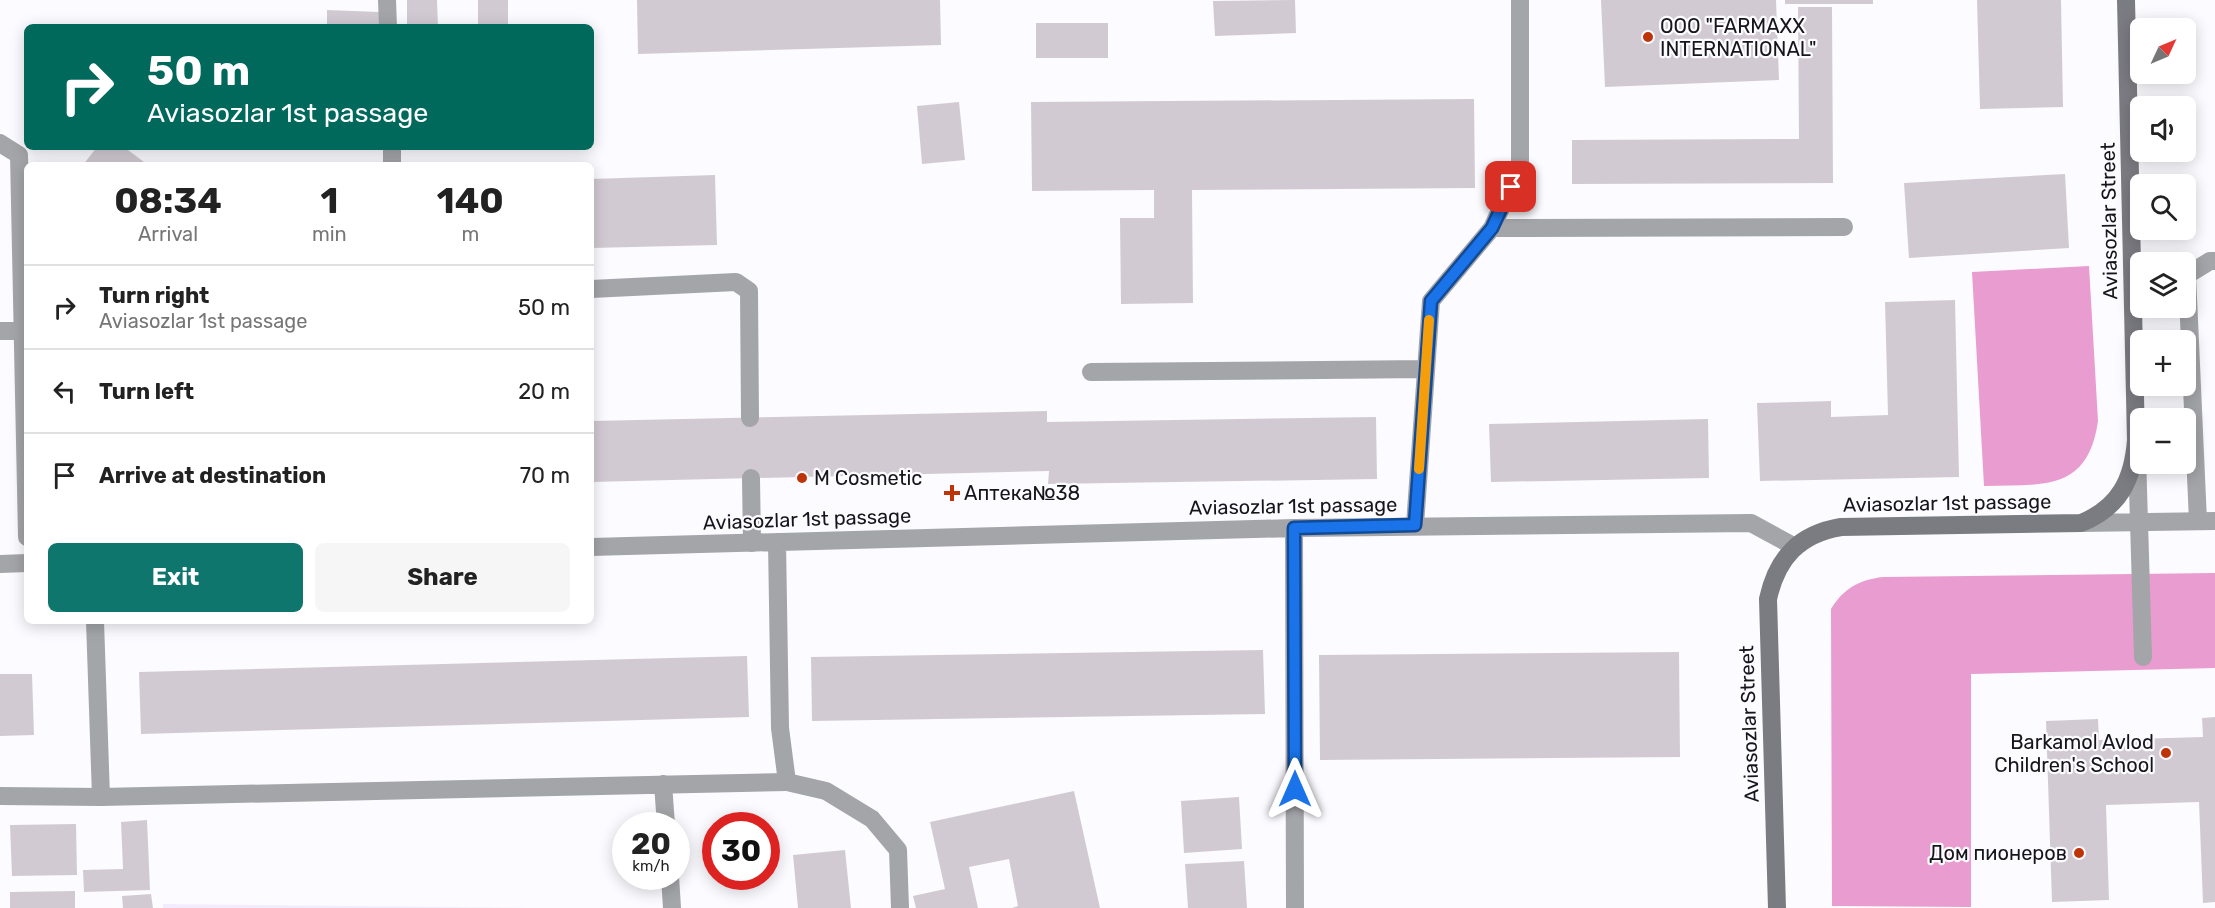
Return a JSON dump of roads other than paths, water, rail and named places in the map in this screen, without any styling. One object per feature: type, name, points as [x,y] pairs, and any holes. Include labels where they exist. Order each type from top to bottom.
[{"type":"main road","name":"Aviasozlar Street","points":[[2126,0],[2135,408]]},
{"type":"main road","name":"Aviasozlar Street","points":[[2120,497],[2131,474]]},
{"type":"main road","name":"Aviasozlar 1st passage","points":[[1795,547],[1817,532],[1841,527],[2081,523],[2102,513],[2120,497]]},
{"type":"main road","name":"Aviasozlar Street","points":[[1777,908],[1768,599],[1776,571],[1795,547]]},
{"type":"street","points":[[387,0],[388,24]]},
{"type":"street","points":[[1415,525],[1431,301],[1492,228],[1520,166],[1520,0]]},
{"type":"street","points":[[0,143],[19,155],[24,382]]},
{"type":"street","points":[[1492,228],[1845,226]]},
{"type":"street","points":[[2081,523],[2207,521],[2187,275],[2210,261],[2215,261]]},
{"type":"street","points":[[594,289],[736,282],[749,291],[750,418]]},
{"type":"street","points":[[0,332],[23,331]]},
{"type":"street","points":[[1091,372],[1426,369]]},
{"type":"street","name":"Aviasozlar Street","points":[[2137,474],[2143,657]]},
{"type":"street","points":[[751,478],[752,543]]},
{"type":"street","name":"Aviasozlar 1st passage","points":[[594,547],[1415,525],[1751,523],[1795,547]]},
{"type":"street","points":[[1294,528],[1295,908]]},
{"type":"street","points":[[777,542],[780,728],[787,782]]},
{"type":"street","points":[[0,564],[24,563]]},
{"type":"street","points":[[95,624],[101,797]]},
{"type":"street","points":[[0,796],[101,797],[787,782],[826,791],[872,819],[897,850],[900,908]]},
{"type":"street","points":[[663,784],[665,812]]},
{"type":"street","points":[[671,890],[672,908]]},
{"type":"place","name":"OOO \"FARMAXX INTERNATIONAL\"","points":[[1648,37]]},
{"type":"place","name":"M Cosmetic","points":[[802,478]]},
{"type":"place","name":"Аптека№38","points":[[952,493]]},
{"type":"place","name":"Barkamol Avlod Children's School","points":[[2166,753]]},
{"type":"place","name":"Дом пионеров","points":[[2079,853]]}]
